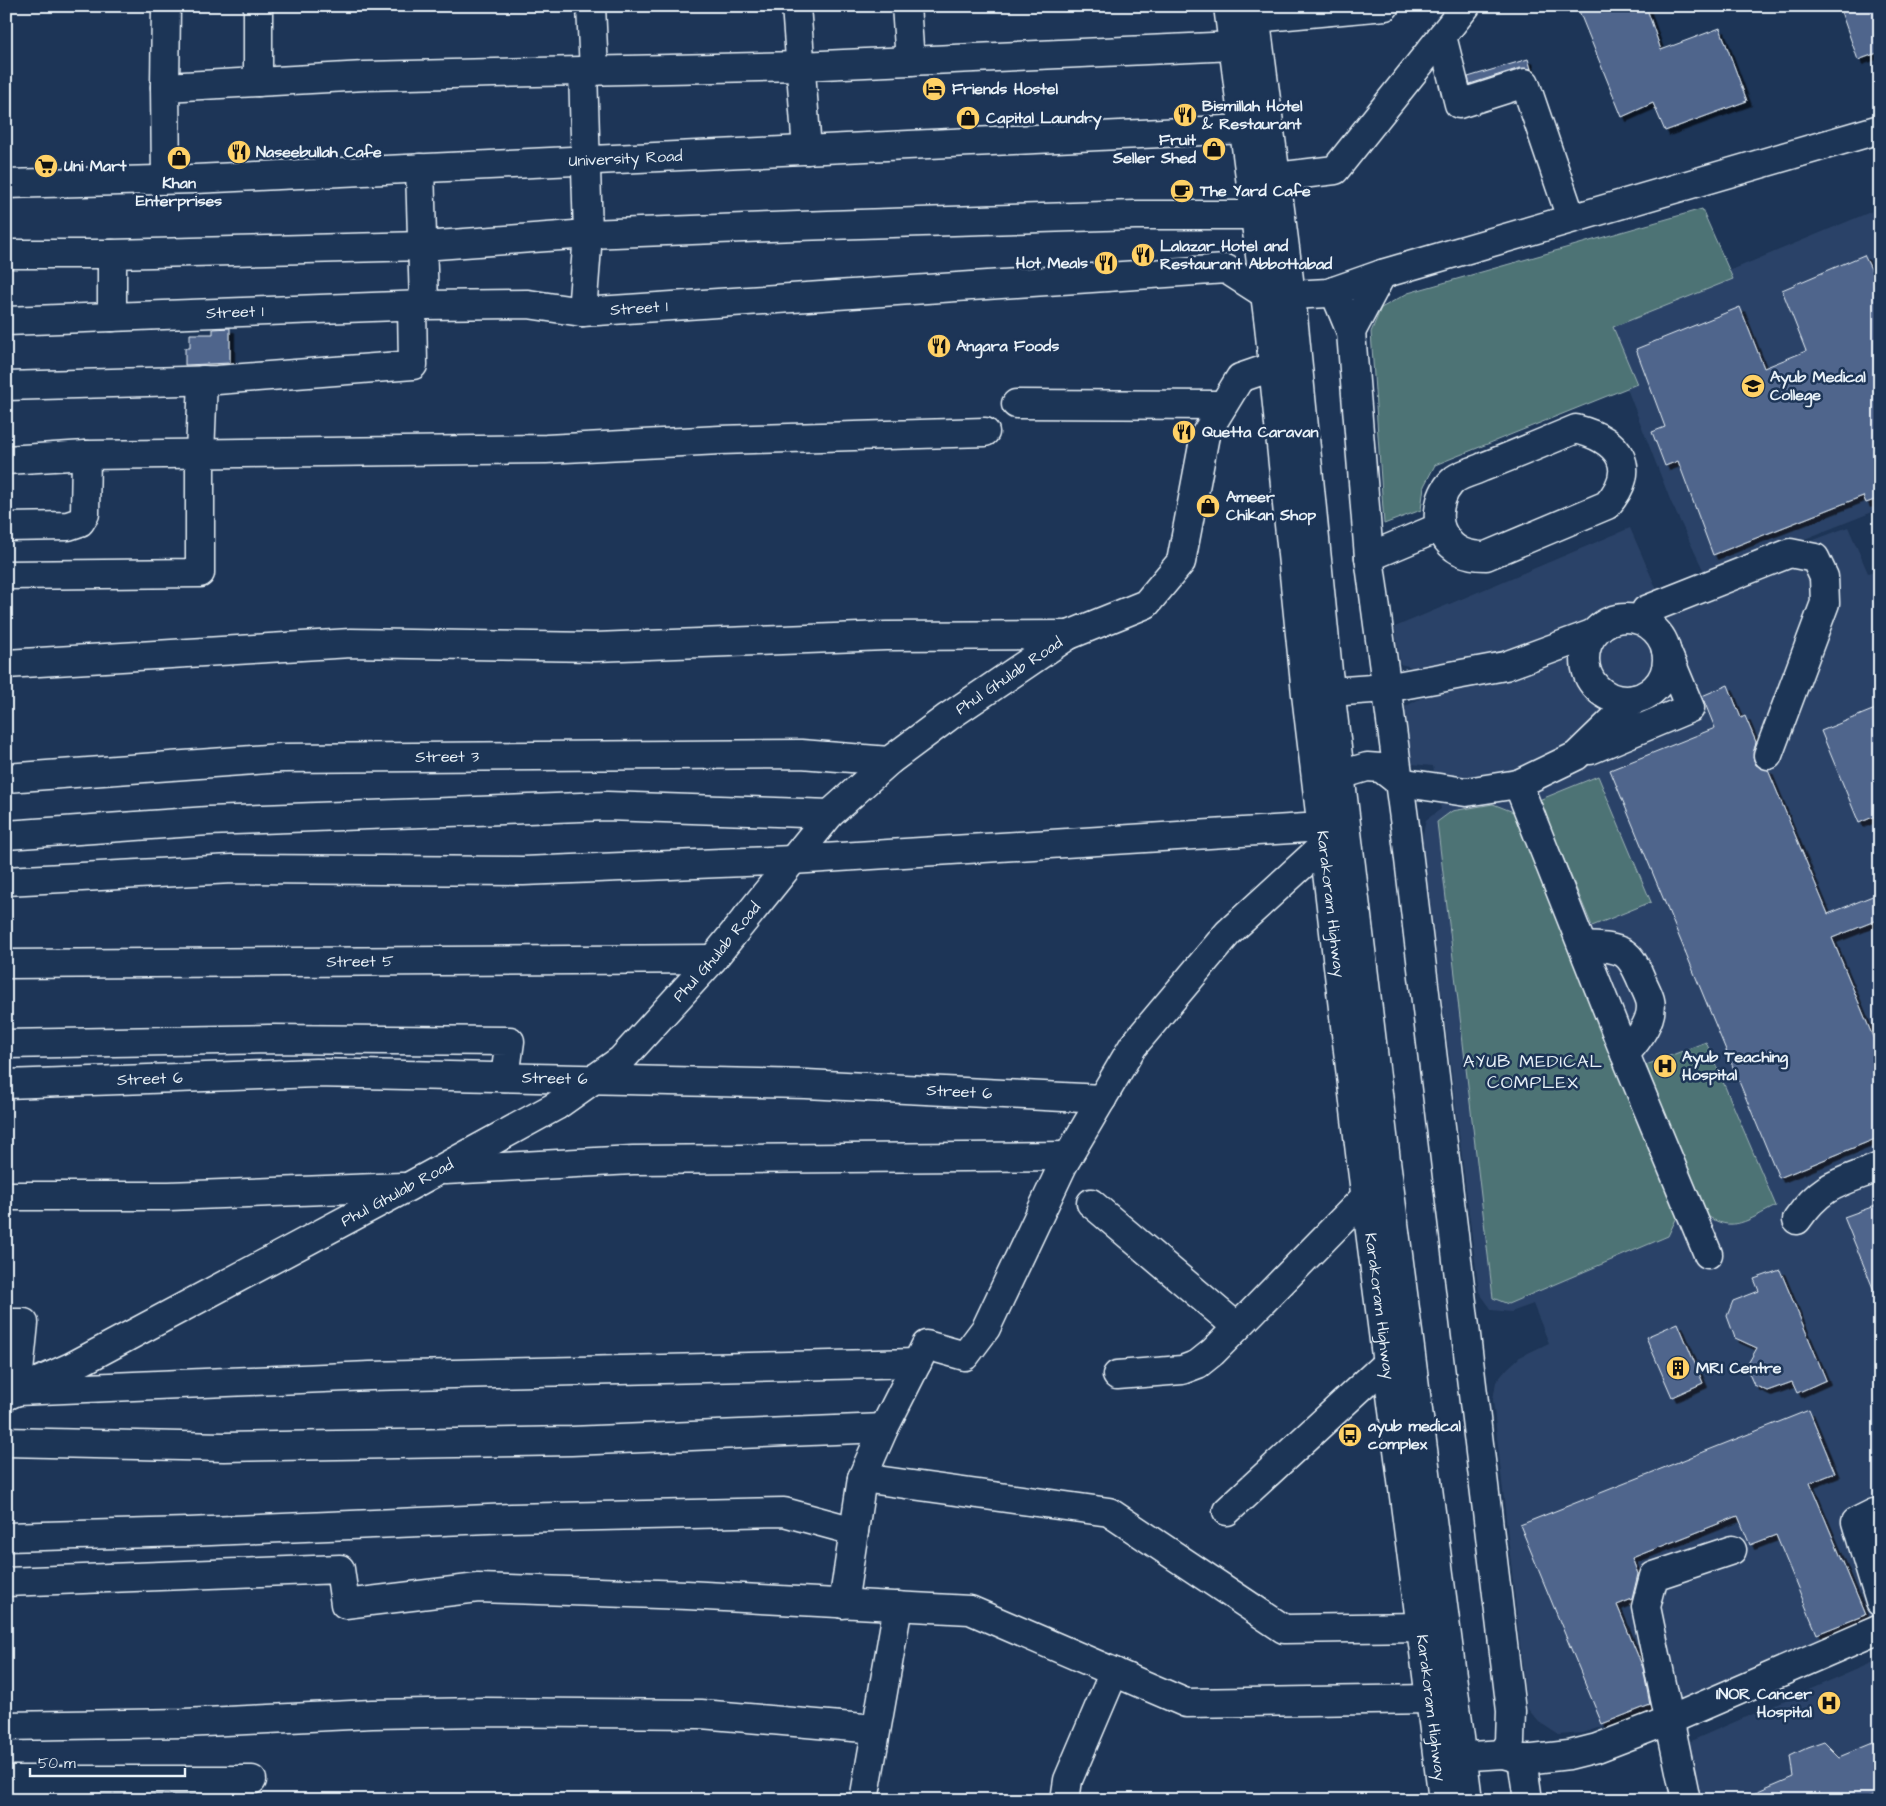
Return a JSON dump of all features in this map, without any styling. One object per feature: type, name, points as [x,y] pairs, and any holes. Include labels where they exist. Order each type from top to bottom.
[{"type":"main road","points":[[166,6],[166,180]]},
{"type":"main road","points":[[258,6],[258,82]]},
{"type":"main road","points":[[582,312],[588,234],[585,161],[591,6]]},
{"type":"main road","points":[[796,6],[807,150]]},
{"type":"main road","points":[[906,6],[910,61]]},
{"type":"main road","name":"Karakoram Highway","points":[[1228,6],[1255,215],[1278,294],[1340,775],[1386,1161],[1450,1757],[1443,1800]]},
{"type":"main road","points":[[1255,12],[1385,6]]},
{"type":"main road","points":[[1276,177],[1335,170],[1466,6]]},
{"type":"main road","name":"Karakoram Highway","points":[[1255,12],[1276,177],[1278,294],[1272,367],[1304,684],[1366,1196],[1430,1699],[1450,1757],[1468,1800]]},
{"type":"main road","points":[[1442,36],[1459,104],[1525,82],[1570,218]]},
{"type":"main road","points":[[165,87],[365,76],[800,66],[1234,46]]},
{"type":"main road","name":"University Road","points":[[6,184],[166,180],[1245,128]]},
{"type":"main road","points":[[1278,294],[1316,294],[1334,291],[1382,274],[1570,218],[1880,129]]},
{"type":"main road","points":[[6,386],[203,380],[413,365],[423,246],[420,168]]},
{"type":"main road","points":[[6,254],[112,254],[423,246],[588,234],[1134,215],[1255,215]]},
{"type":"main road","points":[[112,254],[112,317]]},
{"type":"main road","name":"Street 1","points":[[6,321],[418,306],[528,304],[582,312],[1226,269],[1278,294]]},
{"type":"main road","points":[[1351,332],[1382,274]]},
{"type":"main road","points":[[1334,291],[1351,332],[1369,557],[1405,826],[1510,1699],[1512,1728],[1510,1742],[1512,1757],[1528,1800]]},
{"type":"main road","name":"Phul Ghulab Road","points":[[12,1381],[71,1367],[556,1106],[622,1060],[713,959],[830,814],[889,761],[1069,635],[1146,604],[1181,562],[1205,435],[1240,378],[1272,367]]},
{"type":"main road","points":[[6,575],[200,573],[200,454],[203,380]]},
{"type":"main road","points":[[1016,404],[1223,405]]},
{"type":"main road","points":[[1576,429],[1595,434],[1610,443],[1620,457],[1623,475],[1618,491],[1607,505],[1486,556],[1473,556],[1461,552],[1450,545],[1440,527],[1440,506],[1455,479],[1576,429]]},
{"type":"main road","points":[[6,460],[86,455],[546,449],[711,441],[985,432]]},
{"type":"main road","points":[[6,527],[68,526],[80,522],[84,514],[86,455]]},
{"type":"main road","points":[[1369,557],[1440,527]]},
{"type":"main road","points":[[1646,610],[1790,553],[1815,558],[1824,577],[1825,602],[1768,755]]},
{"type":"main road","points":[[1330,692],[1386,688],[1505,666],[1592,634],[1605,623],[1621,618],[1636,619],[1650,625],[1660,636],[1690,708],[1576,756],[1518,784],[1466,792],[1399,782],[1381,768],[1367,767],[1340,775]]},
{"type":"main road","points":[[1592,634],[1585,650],[1585,667],[1592,683],[1604,694],[1619,700],[1635,699]]},
{"type":"main road","points":[[6,664],[351,643],[595,647],[886,636],[1069,635]]},
{"type":"main road","points":[[1576,756],[1635,699],[1652,690],[1661,680],[1666,665],[1666,650]]},
{"type":"main road","name":"Street 3","points":[[6,778],[281,758],[801,754],[889,761]]},
{"type":"main road","points":[[1518,784],[1625,1054],[1708,1254]]},
{"type":"main road","points":[[1405,826],[1410,810],[1424,794],[1437,787]]},
{"type":"main road","points":[[6,834],[208,821],[607,806],[830,814]]},
{"type":"main road","points":[[6,881],[232,869],[523,871],[1323,836]]},
{"type":"main road","points":[[843,1604],[862,1478],[884,1428],[926,1345],[965,1356],[986,1328],[1068,1156],[1133,1046],[1228,932],[1323,836]]},
{"type":"main road","points":[[1583,946],[1610,947],[1626,954],[1634,963],[1650,1002],[1649,1017],[1644,1028],[1636,1042],[1625,1054]]},
{"type":"main road","name":"Street 5","points":[[6,964],[713,959]]},
{"type":"main road","points":[[6,1044],[269,1039],[510,1041],[505,1077]]},
{"type":"main road","name":"Street 6","points":[[6,1084],[316,1073],[806,1084],[1102,1099]]},
{"type":"main road","points":[[437,1171],[633,1160],[1068,1156]]},
{"type":"main road","points":[[1797,1220],[1812,1199],[1824,1189],[1880,1167]]},
{"type":"main road","points":[[6,1196],[168,1196],[408,1187]]},
{"type":"main road","points":[[1117,1375],[1182,1370],[1198,1364],[1213,1352],[1366,1196]]},
{"type":"main road","points":[[1091,1203],[1237,1327]]},
{"type":"main road","points":[[6,1323],[24,1323],[12,1381],[370,1376],[917,1364]]},
{"type":"main road","points":[[1227,1511],[1387,1363]]},
{"type":"main road","points":[[6,1442],[244,1447],[571,1441],[884,1428]]},
{"type":"main road","points":[[862,1478],[1109,1512],[1284,1629],[1421,1627]]},
{"type":"main road","points":[[6,1537],[188,1532],[511,1518],[784,1512],[854,1532]]},
{"type":"main road","points":[[1880,1513],[1874,1513],[1856,1522],[1880,1602]]},
{"type":"main road","points":[[1686,1800],[1646,1607],[1654,1576],[1732,1550]]},
{"type":"main road","points":[[6,1582],[340,1568],[345,1604],[478,1588],[970,1610],[1186,1703],[1430,1699]]},
{"type":"main road","points":[[864,1800],[898,1606]]},
{"type":"main road","points":[[1450,1757],[1570,1755],[1597,1748],[1670,1720],[1880,1629]]},
{"type":"main road","points":[[1065,1800],[1068,1780],[1114,1672]]},
{"type":"main road","points":[[1510,1699],[1516,1716],[1524,1729],[1538,1741],[1570,1755]]},
{"type":"main road","points":[[6,1726],[494,1712],[701,1714],[876,1729]]},
{"type":"main road","points":[[6,1780],[252,1780]]},
{"type":"shaded area","name":"Ayub Medical College","points":[[1880,208],[1880,509],[1707,578],[1671,502],[1602,324]]},
{"type":"shaded area","name":"Ayub Teaching Hospital","points":[[1848,527],[1868,573],[1880,569],[1880,1614],[1657,1709],[1582,1733],[1559,1735],[1539,1722],[1527,1708],[1493,1400],[1496,1382],[1508,1368],[1520,1357],[1549,1343],[1533,1304],[1511,1312],[1492,1310],[1479,1292],[1422,839],[1426,820],[1441,809],[1433,766],[1412,764],[1405,707],[1428,694],[1427,682],[1425,670],[1400,664],[1395,627],[1630,528],[1661,599]]},
{"type":"shaded area","name":"INOR Cancer Hospital","points":[[1880,1659],[1880,1800],[1668,1800],[1664,1754]]},
{"type":"green space","points":[[1702,209],[1733,279],[1613,327],[1637,384],[1435,465],[1424,486],[1421,510],[1384,524],[1371,332],[1381,308],[1408,293]]},
{"type":"green space","points":[[1598,776],[1651,902],[1592,926],[1539,800]]},
{"type":"green space","points":[[1493,804],[1516,813],[1677,1217],[1668,1236],[1508,1304],[1493,1298],[1437,822],[1452,811]]},
{"type":"green space","points":[[1706,1042],[1776,1206],[1740,1223],[1724,1223],[1705,1214],[1646,1065]]},
{"type":"building","points":[[1577,6],[1646,6],[1661,50],[1720,28],[1747,101],[1665,131],[1653,103],[1622,117]]},
{"type":"building","points":[[1839,6],[1880,6],[1880,52],[1858,60]]},
{"type":"building","points":[[1528,59],[1531,69],[1520,68],[1470,84],[1468,77]]},
{"type":"building","name":"Ayub Medical College","points":[[1864,255],[1880,287],[1880,498],[1866,503],[1863,496],[1713,555],[1678,461],[1665,466],[1652,432],[1665,427],[1636,349],[1740,307],[1764,368],[1806,351],[1782,290]]},
{"type":"building","points":[[230,328],[230,363],[185,365],[185,348],[190,348],[190,334],[213,334],[213,329]]},
{"type":"building","points":[[1728,685],[1741,718],[1745,716],[1756,742],[1753,758],[1756,765],[1768,770],[1828,914],[1880,893],[1880,919],[1832,938],[1880,1054],[1880,1137],[1779,1178],[1610,770],[1715,728],[1702,696]]},
{"type":"building","points":[[1880,707],[1880,814],[1859,823],[1821,731]]},
{"type":"building","points":[[1880,1204],[1880,1303],[1879,1303],[1844,1217]]},
{"type":"building","points":[[1780,1270],[1826,1380],[1797,1393],[1792,1382],[1767,1391],[1754,1385],[1746,1367],[1757,1348],[1735,1338],[1727,1316],[1733,1301],[1759,1291],[1754,1279]]},
{"type":"building","name":"MRI Centre","points":[[1678,1323],[1703,1383],[1672,1397],[1646,1337]]},
{"type":"building","points":[[1809,1410],[1835,1473],[1810,1483],[1865,1615],[1817,1634],[1776,1535],[1750,1545],[1738,1516],[1632,1558],[1638,1574],[1632,1599],[1617,1605],[1643,1668],[1650,1705],[1602,1724],[1520,1525]]},
{"type":"building","points":[[1880,1740],[1880,1793],[1864,1800],[1739,1800],[1793,1777],[1790,1756],[1807,1748],[1824,1742],[1839,1757]]},
{"type":"place","name":"Friends Hostel","points":[[934,89]]},
{"type":"place","name":"Bismillah Hotel & Restaurant","points":[[1185,115]]},
{"type":"place","name":"Capital Laundry","points":[[968,118]]},
{"type":"place","name":"Fruit Seller Shed","points":[[1214,149]]},
{"type":"place","name":"Naseebullah Cafe","points":[[239,152]]},
{"type":"place","name":"Khan Enterprises","points":[[179,158]]},
{"type":"place","name":"Uni Mart","points":[[46,166]]},
{"type":"place","name":"The Yard Cafe","points":[[1182,191]]},
{"type":"place","name":"Lalazar Hotel and Restaurant Abbottabad","points":[[1143,255]]},
{"type":"place","name":"Hot Meals","points":[[1106,263]]},
{"type":"place","name":"Angara Foods","points":[[939,346]]},
{"type":"place","name":"Ayub Medical College","points":[[1753,386]]},
{"type":"place","name":"Quetta Caravan","points":[[1184,432]]},
{"type":"place","name":"Ameer Chikan Shop","points":[[1208,506]]},
{"type":"place","name":"Ayub Teaching Hospital","points":[[1665,1066]]},
{"type":"place","name":"MRI Centre","points":[[1678,1368]]},
{"type":"place","name":"ayub medical complex","points":[[1350,1435]]},
{"type":"place","name":"INOR Cancer Hospital","points":[[1829,1703]]},
{"type":"district","name":"AYUB MEDICAL COMPLEX","points":[[1533,1071]]}]
